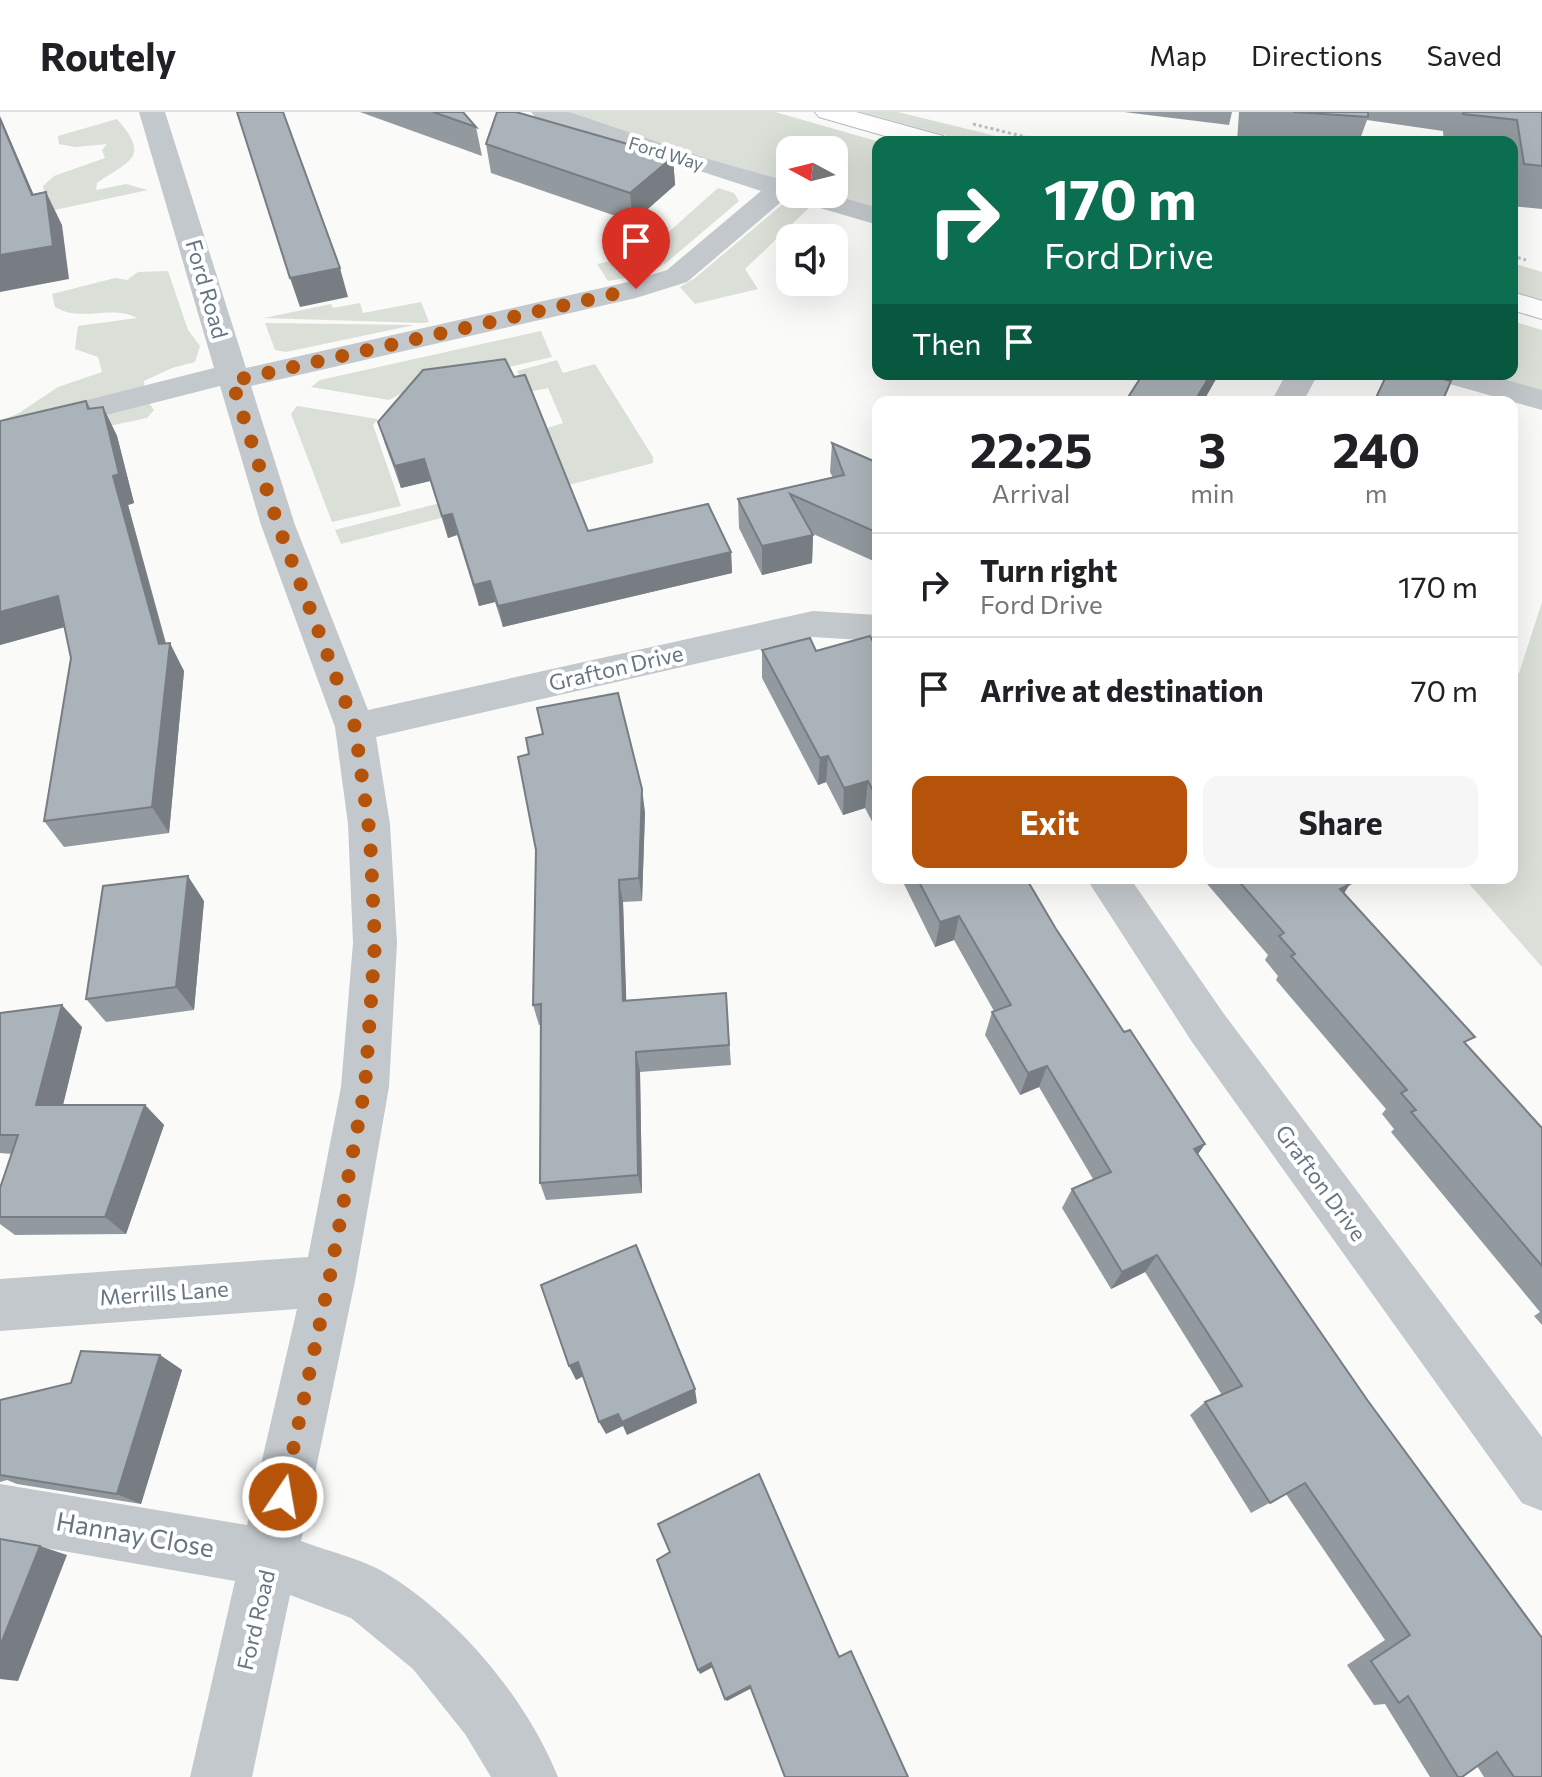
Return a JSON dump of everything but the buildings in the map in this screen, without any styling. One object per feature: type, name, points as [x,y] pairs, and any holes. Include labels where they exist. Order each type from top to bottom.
[{"type":"main road","points":[[828,112],[913,136]]},
{"type":"main road","points":[[1518,303],[1542,310]]},
{"type":"street","name":"Ford Road","points":[[152,112],[214,306],[231,377],[278,525],[355,727],[369,824],[375,943],[365,1087],[329,1281],[221,1777]]},
{"type":"street","name":"Ford Way","points":[[544,112],[659,152],[776,187]]},
{"type":"street","points":[[0,432],[231,377],[636,289],[677,276],[776,202]]},
{"type":"street","name":"Ford Way","points":[[848,208],[872,215]]},
{"type":"street","points":[[1471,380],[1542,400]]},
{"type":"street","name":"Grafton Drive","points":[[355,727],[813,624],[872,627]]},
{"type":"street","name":"Grafton Drive","points":[[1111,884],[1208,1028],[1542,1483]]},
{"type":"street","name":"Merrills Lane","points":[[0,1305],[329,1281]]},
{"type":"street","name":"Hannay Close","points":[[0,1512],[270,1558],[370,1596],[434,1648],[487,1712],[527,1777]]},
{"type":"path","points":[[967,123],[1021,136]]},
{"type":"shaded area","points":[[557,112],[775,112],[872,140],[872,207],[848,201],[848,136],[776,136],[776,180],[664,149]]},
{"type":"shaded area","points":[[860,112],[898,112],[996,136],[947,136]]},
{"type":"shaded area","points":[[117,119],[133,142],[132,157],[97,183],[96,190],[126,184],[148,190],[3,221],[0,211],[44,192],[43,186],[54,176],[105,158],[102,150],[107,144],[75,147],[59,144],[58,136]]},
{"type":"shaded area","points":[[718,188],[734,193],[739,201],[666,263],[647,274],[608,281],[597,264],[644,254]]},
{"type":"shaded area","points":[[778,208],[809,208],[792,224],[776,224],[776,239],[745,269],[758,289],[695,304],[680,287],[695,278]]},
{"type":"shaded area","points":[[1518,265],[1542,272],[1542,301],[1518,295]]},
{"type":"shaded area","points":[[168,271],[188,330],[200,346],[195,362],[172,368],[144,381],[146,399],[154,410],[147,418],[0,449],[0,421],[19,413],[58,387],[102,372],[98,357],[75,349],[78,326],[137,318],[117,313],[75,314],[55,307],[52,294],[115,278],[127,280],[138,272]]},
{"type":"shaded area","points":[[421,302],[429,322],[264,318],[331,304],[333,308],[360,303],[363,313]]},
{"type":"shaded area","points":[[265,323],[414,325],[286,352],[275,350]]},
{"type":"shaded area","points":[[1518,323],[1542,330],[1542,393],[1495,380],[1518,380]]},
{"type":"shaded area","points":[[541,331],[552,357],[406,391],[389,400],[311,387],[320,380]]},
{"type":"shaded area","points":[[557,360],[563,373],[595,364],[653,457],[653,463],[341,544],[335,530],[522,482],[541,430],[563,423],[548,388],[528,392],[517,371]]},
{"type":"shaded area","points":[[297,406],[378,419],[373,425],[401,506],[332,522],[291,414]]},
{"type":"shaded area","points":[[1542,602],[1542,967],[1469,884],[1518,884],[1519,673]]},
{"type":"route","points":[[283,1497],[329,1281],[365,1087],[375,943],[369,824],[355,727],[278,525],[232,381],[636,289]]}]
